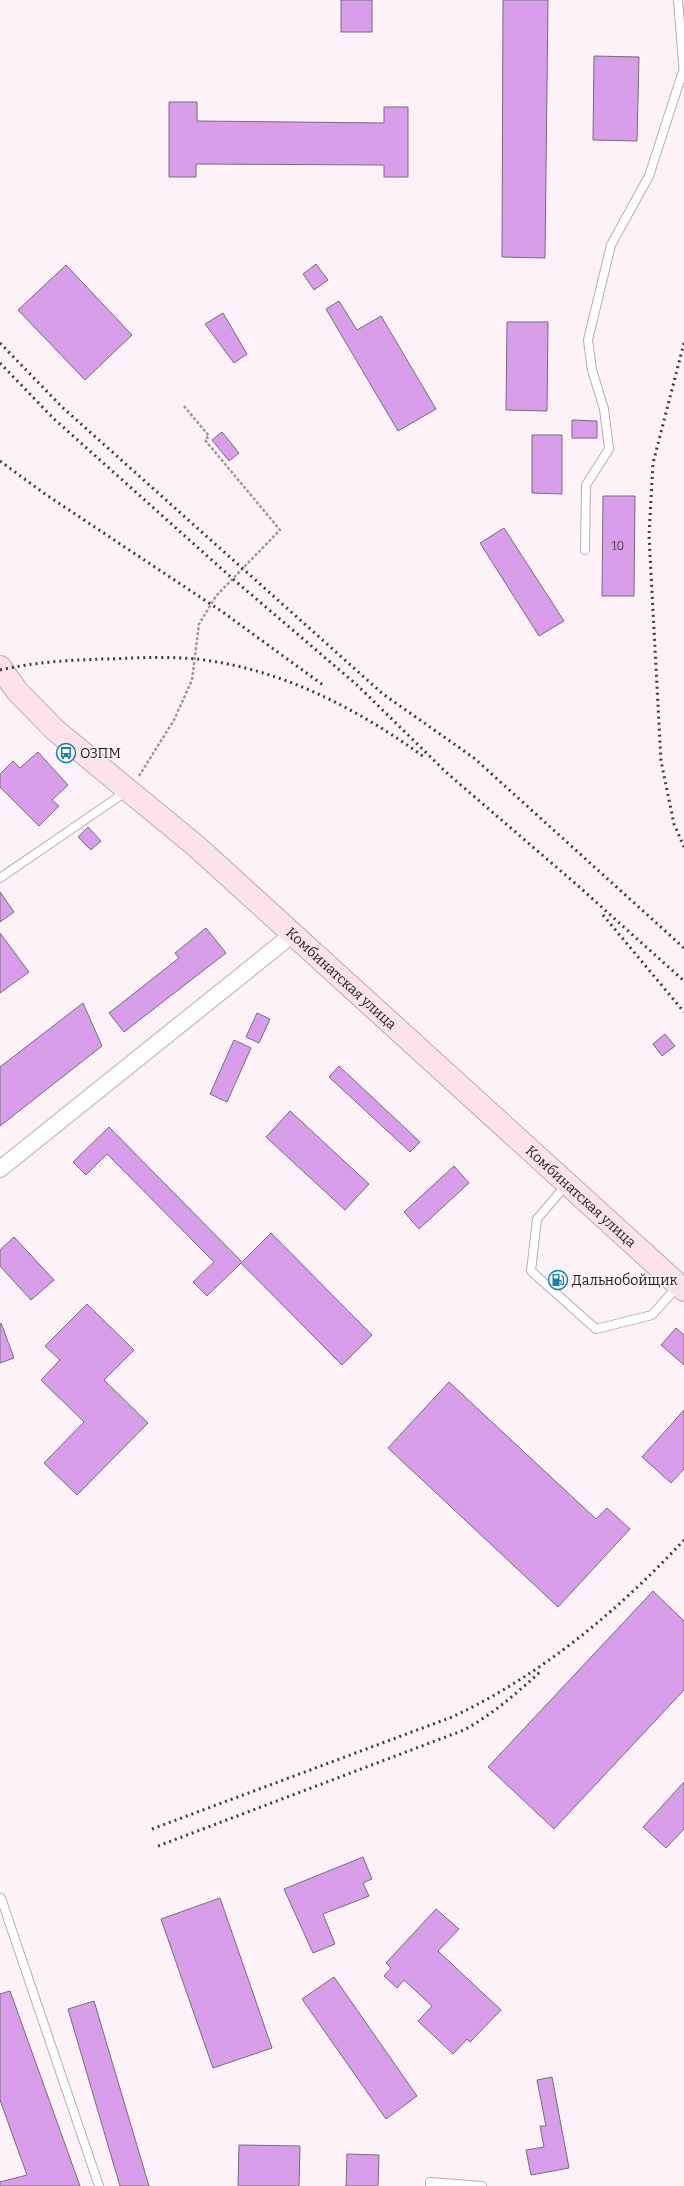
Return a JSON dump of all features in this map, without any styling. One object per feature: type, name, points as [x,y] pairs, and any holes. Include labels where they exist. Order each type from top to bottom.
[{"type":"main road","name":"Комбинатская улица","points":[[0,668],[17,691],[36,712],[196,846],[682,1288]]},
{"type":"street","points":[[0,1169],[293,934]]},
{"type":"lane","points":[[586,550],[586,485],[609,449],[604,409],[592,370],[588,340],[611,245],[650,176],[683,75],[678,0]]},
{"type":"lane","points":[[0,878],[129,790]]},
{"type":"lane","points":[[568,1183],[537,1219],[531,1271],[596,1330],[652,1315],[682,1288]]},
{"type":"lane","points":[[1,1898],[99,2186]]},
{"type":"lane","points":[[430,2186],[430,2182],[482,2186]]},
{"type":"path","points":[[129,790],[174,720],[192,680],[199,624],[216,596],[280,530],[205,440],[209,436],[184,406]]},
{"type":"building","points":[[341,0],[372,0],[372,32],[341,32]]},
{"type":"building","points":[[503,0],[548,0],[545,258],[502,257]]},
{"type":"building","points":[[594,56],[639,57],[637,141],[593,140]]},
{"type":"building","points":[[169,102],[197,102],[197,121],[384,123],[384,107],[408,107],[408,177],[384,177],[384,165],[196,164],[196,177],[169,177]]},
{"type":"building","points":[[316,264],[328,280],[314,290],[303,274]]},
{"type":"building","points":[[66,265],[132,335],[85,380],[18,310]]},
{"type":"building","points":[[339,301],[357,330],[381,316],[436,409],[398,431],[326,309]]},
{"type":"building","points":[[223,313],[247,354],[234,363],[205,324]]},
{"type":"building","points":[[507,322],[548,322],[547,411],[506,410]]},
{"type":"building","points":[[572,420],[597,421],[597,438],[572,438]]},
{"type":"building","points":[[222,432],[239,453],[229,461],[212,440]]},
{"type":"building","points":[[532,435],[562,435],[562,494],[532,493]]},
{"type":"building","points":[[603,496],[635,496],[634,596],[602,596]]},
{"type":"building","points":[[504,528],[564,621],[539,636],[480,543]]},
{"type":"building","points":[[38,752],[68,785],[52,800],[59,806],[39,826],[0,787],[0,774],[13,761],[20,768]]},
{"type":"building","points":[[88,827],[101,841],[91,850],[78,837]]},
{"type":"building","points":[[0,892],[14,912],[0,922]]},
{"type":"building","points":[[206,928],[226,953],[124,1032],[109,1013],[179,958],[175,953]]},
{"type":"building","points":[[0,933],[29,972],[0,993]]},
{"type":"building","points":[[83,1003],[102,1046],[0,1126],[0,1067]]},
{"type":"building","points":[[257,1013],[270,1019],[259,1043],[246,1037]]},
{"type":"building","points":[[665,1034],[675,1046],[662,1056],[653,1044]]},
{"type":"building","points":[[234,1040],[251,1048],[227,1102],[210,1094]]},
{"type":"building","points":[[339,1066],[420,1142],[410,1152],[329,1077]]},
{"type":"building","points":[[290,1111],[369,1184],[345,1210],[266,1137]]},
{"type":"building","points":[[109,1127],[242,1262],[271,1233],[372,1335],[342,1365],[241,1263],[207,1296],[193,1282],[214,1262],[107,1154],[86,1175],[73,1162]]},
{"type":"building","points":[[454,1166],[469,1183],[419,1229],[404,1212]]},
{"type":"building","points":[[14,1237],[54,1280],[31,1300],[0,1266],[0,1250]]},
{"type":"building","points":[[87,1304],[134,1350],[104,1380],[148,1423],[77,1495],[44,1463],[84,1422],[41,1380],[60,1360],[45,1346]]},
{"type":"building","points":[[1,1323],[14,1358],[0,1363],[0,1324]]},
{"type":"building","points":[[676,1328],[684,1335],[684,1365],[661,1345]]},
{"type":"building","points":[[449,1382],[596,1519],[607,1508],[630,1529],[558,1607],[388,1448]]},
{"type":"building","points":[[684,1410],[684,1469],[671,1483],[642,1457]]},
{"type":"building","points":[[653,1591],[684,1621],[684,1690],[554,1829],[488,1767]]},
{"type":"building","points":[[684,1782],[684,1829],[666,1848],[643,1827]]},
{"type":"building","points":[[363,1857],[372,1879],[363,1883],[369,1896],[323,1914],[335,1944],[313,1953],[284,1889]]},
{"type":"building","points":[[220,1898],[272,2048],[213,2068],[161,1919]]},
{"type":"building","points":[[436,1909],[459,1929],[438,1951],[501,2010],[470,2042],[467,2039],[453,2054],[418,2021],[432,2006],[404,1980],[397,1988],[384,1976],[391,1968],[386,1963]]},
{"type":"building","points":[[334,1977],[417,2096],[386,2119],[302,1999]]},
{"type":"building","points":[[10,1991],[80,2186],[0,2186],[0,2182],[27,2175],[0,2100],[0,1994]]},
{"type":"building","points":[[94,2001],[149,2186],[120,2186],[68,2009]]},
{"type":"building","points":[[552,2077],[569,2168],[531,2175],[526,2150],[544,2147],[540,2126],[546,2126],[537,2080]]},
{"type":"building","points":[[239,2145],[300,2146],[299,2186],[238,2186]]},
{"type":"building","points":[[347,2154],[379,2155],[378,2186],[346,2186]]},
{"type":"railway","points":[[0,343],[62,407],[383,694],[474,758],[684,948]]},
{"type":"railway","points":[[684,343],[653,463],[649,536],[661,761],[674,824],[684,847]]},
{"type":"railway","points":[[0,363],[53,418],[233,579],[357,685],[448,774],[576,884],[684,981]]},
{"type":"railway","points":[[0,461],[45,494],[224,613],[323,685]]},
{"type":"railway","points":[[0,670],[52,662],[162,657],[196,659],[227,664],[257,671],[316,693],[372,722],[424,757]]},
{"type":"railway","points":[[603,915],[684,1012]]},
{"type":"railway","points":[[152,1829],[452,1717],[485,1701],[547,1662],[576,1640],[632,1592],[684,1540]]},
{"type":"railway","points":[[158,1846],[464,1730],[504,1703],[541,1671]]},
{"type":"place","name":"ОЗПМ","points":[[66,753]]},
{"type":"place","name":"Дальнобойщик","points":[[558,1280]]}]
